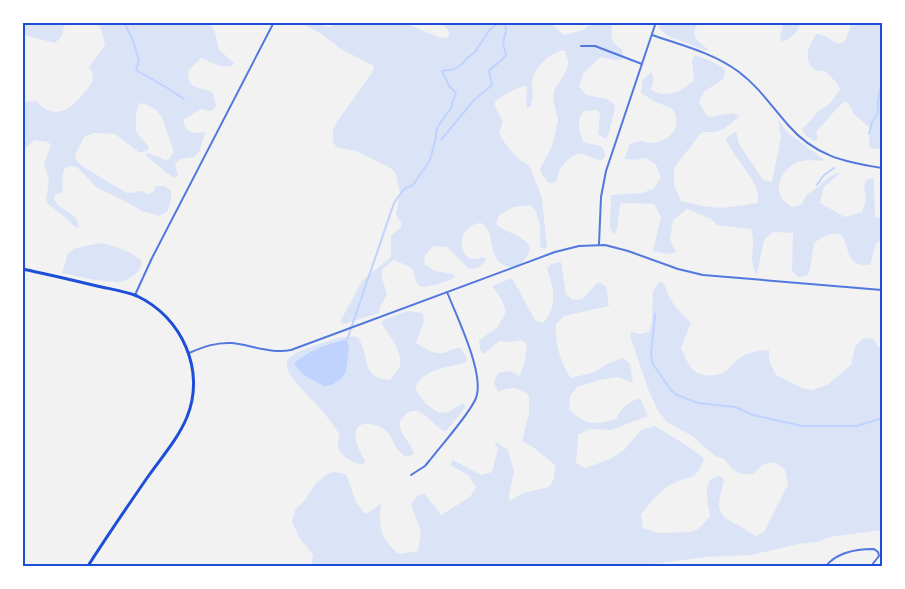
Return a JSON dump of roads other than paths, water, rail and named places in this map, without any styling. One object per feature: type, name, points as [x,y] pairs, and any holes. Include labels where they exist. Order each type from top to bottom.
[{"type":"main road","points":[[22,269],[136,295],[154,306],[172,322],[189,353],[193,371],[193,394],[189,412],[183,425],[88,566]]},
{"type":"street","points":[[136,295],[152,258],[274,22]]},
{"type":"street","points":[[598,244],[602,183],[656,22]]},
{"type":"street","points":[[652,35],[712,57],[737,71],[768,100],[800,138],[815,149],[843,161],[882,168]]},
{"type":"street","points":[[581,46],[595,46],[642,64]]},
{"type":"street","points":[[189,353],[206,346],[221,343],[239,344],[269,350],[291,350],[566,248],[598,244],[622,249],[678,269],[703,275],[882,290]]},
{"type":"street","points":[[411,475],[430,460],[471,407],[477,391],[476,368],[447,292]]},
{"type":"street","points":[[826,566],[832,559],[843,552],[874,549],[878,552],[878,556],[871,566]]},
{"type":"water","points":[[347,340],[349,348],[346,372],[341,379],[332,385],[324,386],[305,376],[294,365],[309,353],[324,346]]},
{"type":"waterway","points":[[124,22],[132,38],[139,60],[136,70],[184,99]]},
{"type":"waterway","points":[[347,340],[394,203],[404,189],[413,185],[430,160],[436,131],[452,107],[456,93],[449,86],[442,71],[455,69],[475,52],[490,29],[495,26],[495,22]]},
{"type":"waterway","points":[[441,140],[474,100],[492,85],[489,71],[506,55],[503,43],[506,31],[505,22]]},
{"type":"waterway","points":[[869,134],[872,122],[878,114],[882,82]]},
{"type":"waterway","points":[[817,185],[824,175],[834,168]]},
{"type":"waterway","points":[[655,314],[651,355],[653,364],[670,389],[677,395],[698,403],[735,407],[753,415],[802,426],[857,426],[882,418]]}]
